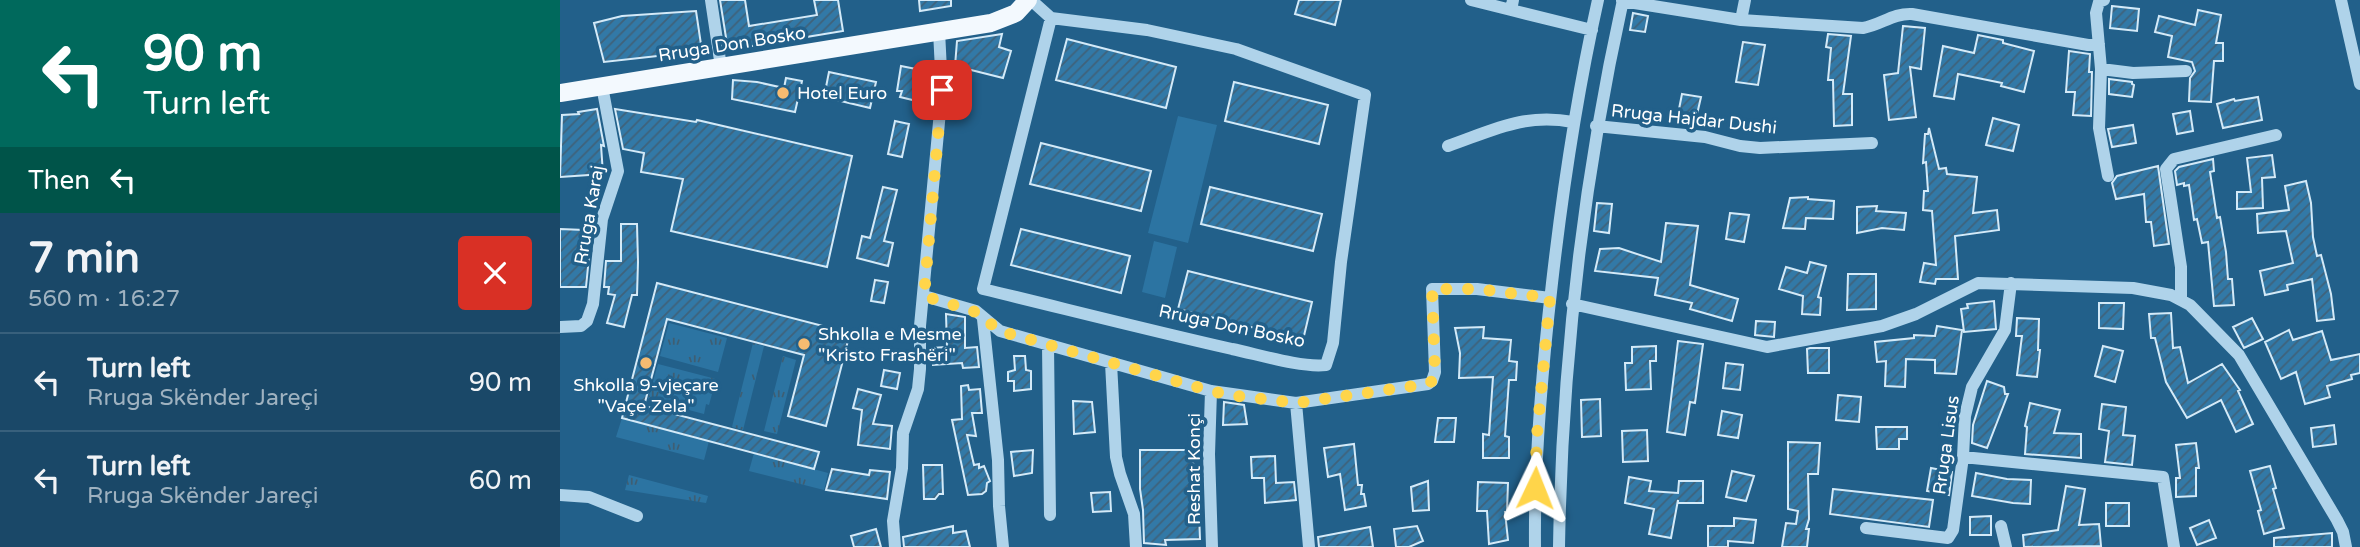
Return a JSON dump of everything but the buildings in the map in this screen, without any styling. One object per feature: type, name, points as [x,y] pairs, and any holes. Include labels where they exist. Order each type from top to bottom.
[{"type":"main road","name":"Rruga Don Bosko","points":[[560,93],[991,23],[1016,13],[1030,0]]},
{"type":"street","points":[[711,0],[720,67]]},
{"type":"street","name":"Rruga Don Bosko","points":[[1030,0],[1051,18],[1147,30],[1236,49],[1365,95],[1341,262],[1333,343],[1326,365],[1318,366],[1258,355],[983,289],[1051,18]]},
{"type":"street","points":[[1471,0],[1512,5],[1592,30]]},
{"type":"street","points":[[1535,547],[1537,435],[1550,298],[1573,122],[1598,0]]},
{"type":"street","points":[[1741,20],[1745,0]]},
{"type":"street","points":[[2104,0],[2096,7],[2101,69],[2099,128],[2108,176]]},
{"type":"street","points":[[2341,0],[2360,84]]},
{"type":"street","points":[[1559,547],[1564,402],[1572,304],[1596,126],[1623,1],[1741,20],[1863,29],[1874,27],[1900,13],[1912,14],[2088,45],[2099,44]]},
{"type":"street","points":[[895,547],[893,521],[902,468],[903,433],[918,389],[942,90],[939,31]]},
{"type":"street","points":[[2101,69],[2133,73],[2186,71]]},
{"type":"street","name":"Rruga Karaj","points":[[560,327],[582,326],[590,315],[602,219],[618,171],[602,86]]},
{"type":"street","points":[[1448,146],[1519,121],[1552,118],[1573,122]]},
{"type":"street","name":"Rruga Hajdar Dushi","points":[[1596,126],[1705,137],[1760,148],[1872,143]]},
{"type":"street","points":[[2181,299],[2181,267],[2167,165],[2174,159],[2276,135]]},
{"type":"street","points":[[1572,304],[1768,347],[1882,326],[1916,314],[1978,283],[2133,288],[2181,299],[2239,355],[2337,520],[2346,547]]},
{"type":"street","name":"Rruga Lisus","points":[[1866,528],[1948,538],[1953,530],[1963,457],[1965,416],[1972,387],[2005,330],[2011,283]]},
{"type":"street","points":[[924,296],[964,306],[1000,331],[1048,345],[1211,391],[1296,403],[1428,384],[1432,381],[1435,372],[1432,289],[1477,289],[1550,298]]},
{"type":"street","points":[[984,319],[998,460],[1003,547]]},
{"type":"street","points":[[1048,345],[1050,515]]},
{"type":"street","points":[[1111,363],[1116,457],[1119,474],[1134,514],[1136,547]]},
{"type":"street","name":"Reshat Konçi","points":[[1211,391],[1209,454],[1212,547]]},
{"type":"street","points":[[1296,403],[1309,547]]},
{"type":"street","points":[[1963,457],[2163,477],[2174,547]]},
{"type":"street","points":[[560,495],[589,498],[637,516]]},
{"type":"street","points":[[2001,526],[2006,547]]},
{"type":"green space","points":[[1178,116],[1217,125],[1188,243],[1148,233]]},
{"type":"green space","points":[[1154,241],[1177,247],[1165,298],[1142,292]]},
{"type":"green space","points":[[669,323],[727,338],[718,372],[660,356]]},
{"type":"green space","points":[[753,343],[764,346],[743,430],[732,427]]},
{"type":"green space","points":[[783,356],[796,360],[777,434],[764,431]]},
{"type":"green space","points":[[658,364],[716,379],[704,414],[648,399]]},
{"type":"green space","points":[[671,377],[700,385],[702,397],[695,402],[665,394],[662,383]]},
{"type":"green space","points":[[622,418],[709,441],[704,460],[616,437]]},
{"type":"green space","points":[[754,453],[828,473],[824,490],[749,471]]},
{"type":"green space","points":[[629,475],[708,496],[706,503],[625,490]]},
{"type":"place","name":"Hotel Euro","points":[[783,93]]},
{"type":"place","name":"Shkolla e Mesme \"Kristo Frashëri\"","points":[[804,344]]},
{"type":"place","name":"Shkolla 9-vjeçare \"Vaçe Zela\"","points":[[646,363]]},
{"type":"route","points":[[942,90],[924,296],[964,306],[1000,331],[1111,363],[1211,391],[1296,403],[1428,384],[1432,381],[1435,372],[1432,289],[1477,289],[1550,298],[1537,435],[1535,488]]}]
